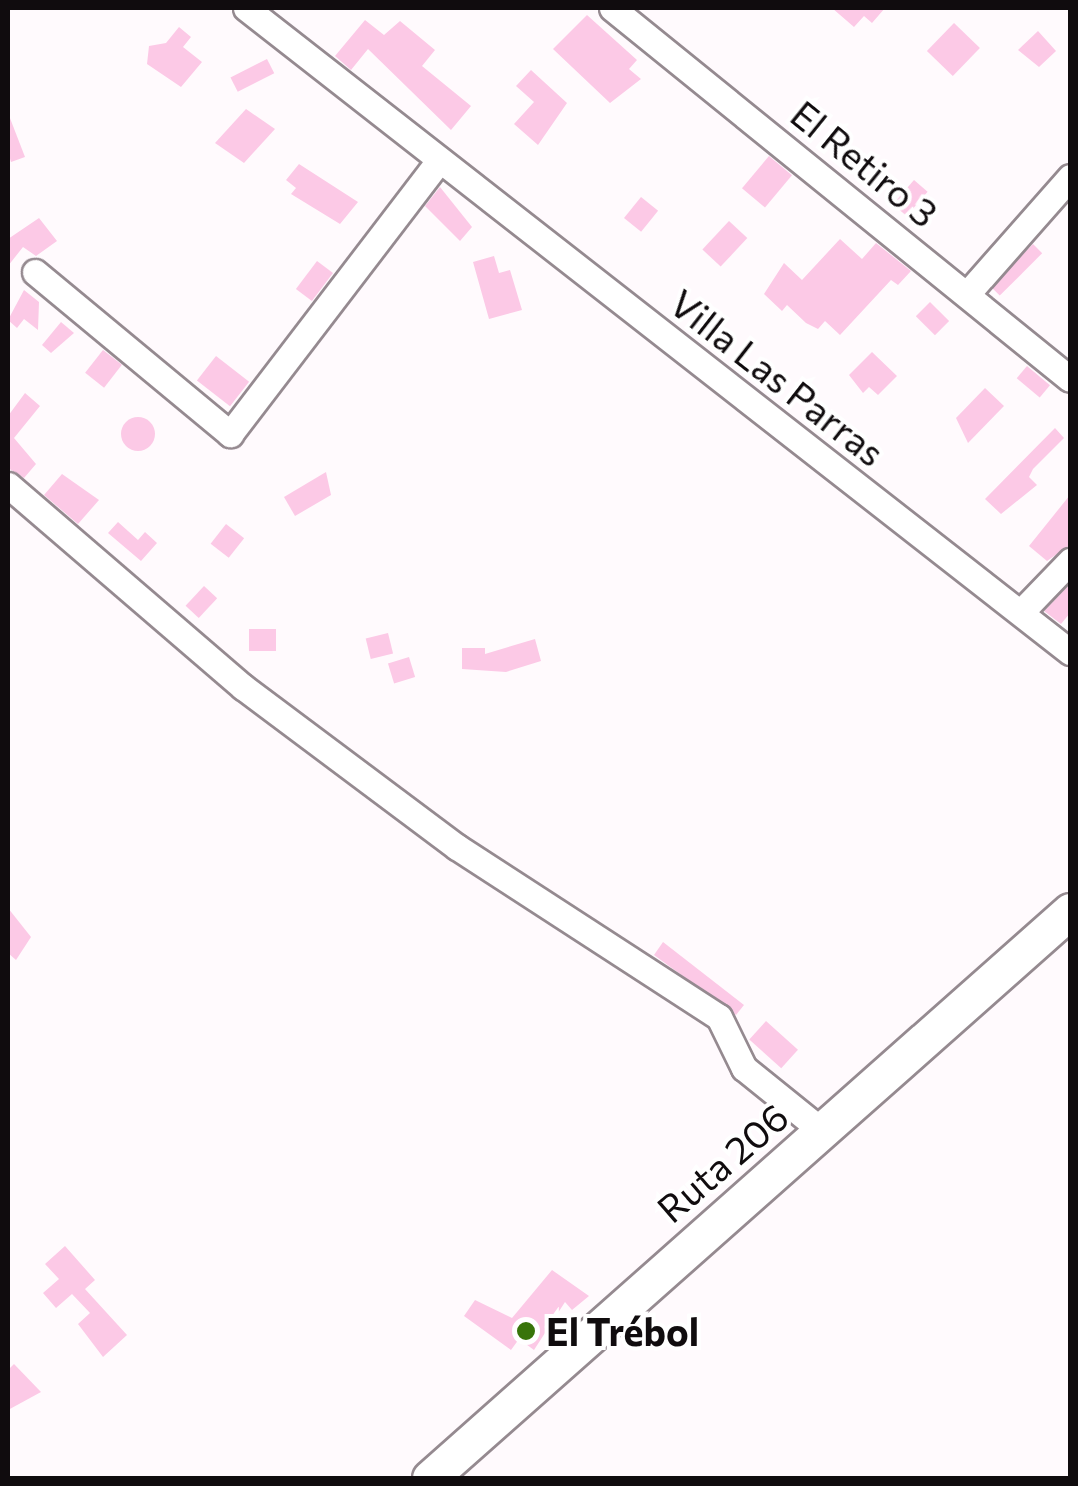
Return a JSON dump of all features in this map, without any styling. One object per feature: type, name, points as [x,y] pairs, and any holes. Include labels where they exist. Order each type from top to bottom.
[{"type":"highway","name":"Ruta 206","points":[[430,1478],[1070,911]]},
{"type":"street","name":"Villa Las Parras","points":[[246,8],[438,162],[1070,652]]},
{"type":"street","name":"El Retiro 3","points":[[612,8],[1070,378]]},
{"type":"street","points":[[35,272],[230,434],[438,162]]},
{"type":"street","points":[[967,294],[1070,177]]},
{"type":"street","points":[[8,485],[243,687],[426,824],[718,1018],[744,1068],[822,1131]]},
{"type":"street","points":[[1021,612],[1070,561]]},
{"type":"building","points":[[832,8],[885,8],[872,23],[864,16],[854,27]]},
{"type":"building","points":[[587,15],[637,60],[629,69],[641,79],[610,103],[553,49]]},
{"type":"building","points":[[365,20],[384,35],[400,21],[435,50],[422,66],[471,106],[451,130],[368,49],[351,70],[335,56]]},
{"type":"building","points":[[954,23],[980,48],[953,76],[927,51]]},
{"type":"building","points":[[179,27],[191,37],[183,47],[202,62],[181,87],[147,64],[149,46],[166,43]]},
{"type":"building","points":[[1038,31],[1056,51],[1039,67],[1018,50]]},
{"type":"building","points":[[267,59],[274,73],[238,92],[230,78]]},
{"type":"building","points":[[531,70],[567,103],[538,145],[514,124],[534,102],[516,86]]},
{"type":"building","points":[[246,109],[275,129],[244,163],[215,143]]},
{"type":"building","points":[[8,113],[25,157],[11,162],[8,152]]},
{"type":"building","points":[[769,156],[792,175],[765,207],[742,188]]},
{"type":"building","points":[[299,164],[358,202],[340,224],[291,194],[296,188],[286,180]]},
{"type":"building","points":[[914,180],[928,192],[907,216],[893,204]]},
{"type":"building","points":[[440,187],[472,227],[460,241],[425,206]]},
{"type":"building","points":[[641,197],[658,211],[641,232],[624,218]]},
{"type":"building","points":[[39,218],[57,241],[36,256],[23,247],[8,266],[8,239]]},
{"type":"building","points":[[729,221],[747,238],[721,267],[702,250]]},
{"type":"building","points":[[840,239],[862,259],[876,243],[911,271],[898,285],[891,280],[840,335],[825,321],[818,329],[806,323],[787,305],[782,311],[764,294],[784,263],[802,280]]},
{"type":"building","points":[[1033,244],[1042,253],[1000,296],[991,286]]},
{"type":"building","points":[[494,256],[499,273],[510,270],[522,310],[489,319],[473,262]]},
{"type":"building","points":[[317,261],[333,273],[312,301],[296,289]]},
{"type":"building","points":[[24,290],[39,302],[38,330],[24,319],[17,328],[8,320]]},
{"type":"building","points":[[930,302],[949,321],[935,335],[916,316]]},
{"type":"building","points":[[61,322],[74,333],[51,353],[42,345]]},
{"type":"building","points":[[103,350],[122,365],[104,388],[85,373]]},
{"type":"building","points":[[872,352],[897,376],[878,395],[869,387],[863,393],[849,375]]},
{"type":"building","points":[[216,356],[249,382],[230,406],[197,380]]},
{"type":"building","points":[[1027,366],[1050,385],[1040,398],[1017,378]]},
{"type":"building","points":[[985,388],[1004,406],[968,443],[956,418]]},
{"type":"building","points":[[25,393],[40,406],[14,438],[36,464],[24,478],[8,468],[8,416]]},
{"type":"building","points":[[138,417],[150,422],[155,434],[150,446],[138,451],[126,446],[121,434],[126,422]]},
{"type":"building","points":[[1055,428],[1064,438],[1033,469],[1029,477],[1037,485],[1001,514],[985,499]]},
{"type":"building","points":[[326,472],[331,495],[295,516],[284,497]]},
{"type":"building","points":[[62,474],[99,500],[78,524],[44,495]]},
{"type":"building","points":[[1070,495],[1070,545],[1047,561],[1029,546]]},
{"type":"building","points":[[118,522],[138,540],[145,532],[157,543],[141,561],[108,533]]},
{"type":"building","points":[[226,524],[244,538],[229,558],[211,544]]},
{"type":"building","points":[[1070,584],[1070,613],[1061,624],[1044,611]]},
{"type":"building","points":[[204,586],[217,598],[199,618],[186,606]]},
{"type":"building","points":[[249,629],[276,629],[276,651],[249,651]]},
{"type":"building","points":[[388,633],[393,653],[371,659],[366,639]]},
{"type":"building","points":[[535,639],[541,661],[506,672],[462,669],[462,648],[485,648],[485,654]]},
{"type":"building","points":[[409,657],[415,677],[394,684],[388,663]]},
{"type":"building","points":[[8,908],[31,937],[16,960],[8,953]]},
{"type":"building","points":[[663,942],[744,1005],[736,1015],[654,955]]},
{"type":"building","points":[[766,1021],[798,1050],[781,1068],[749,1040]]},
{"type":"building","points":[[65,1246],[95,1280],[85,1289],[127,1335],[103,1357],[78,1324],[90,1313],[72,1294],[56,1308],[43,1293],[59,1279],[45,1264]]},
{"type":"building","points":[[552,1270],[589,1296],[572,1310],[565,1302],[534,1350],[519,1339],[511,1350],[464,1316],[475,1300],[512,1318]]},
{"type":"building","points":[[14,1364],[41,1392],[8,1410],[8,1370]]},
{"type":"place","name":"El Trébol","points":[[526,1331]]}]
